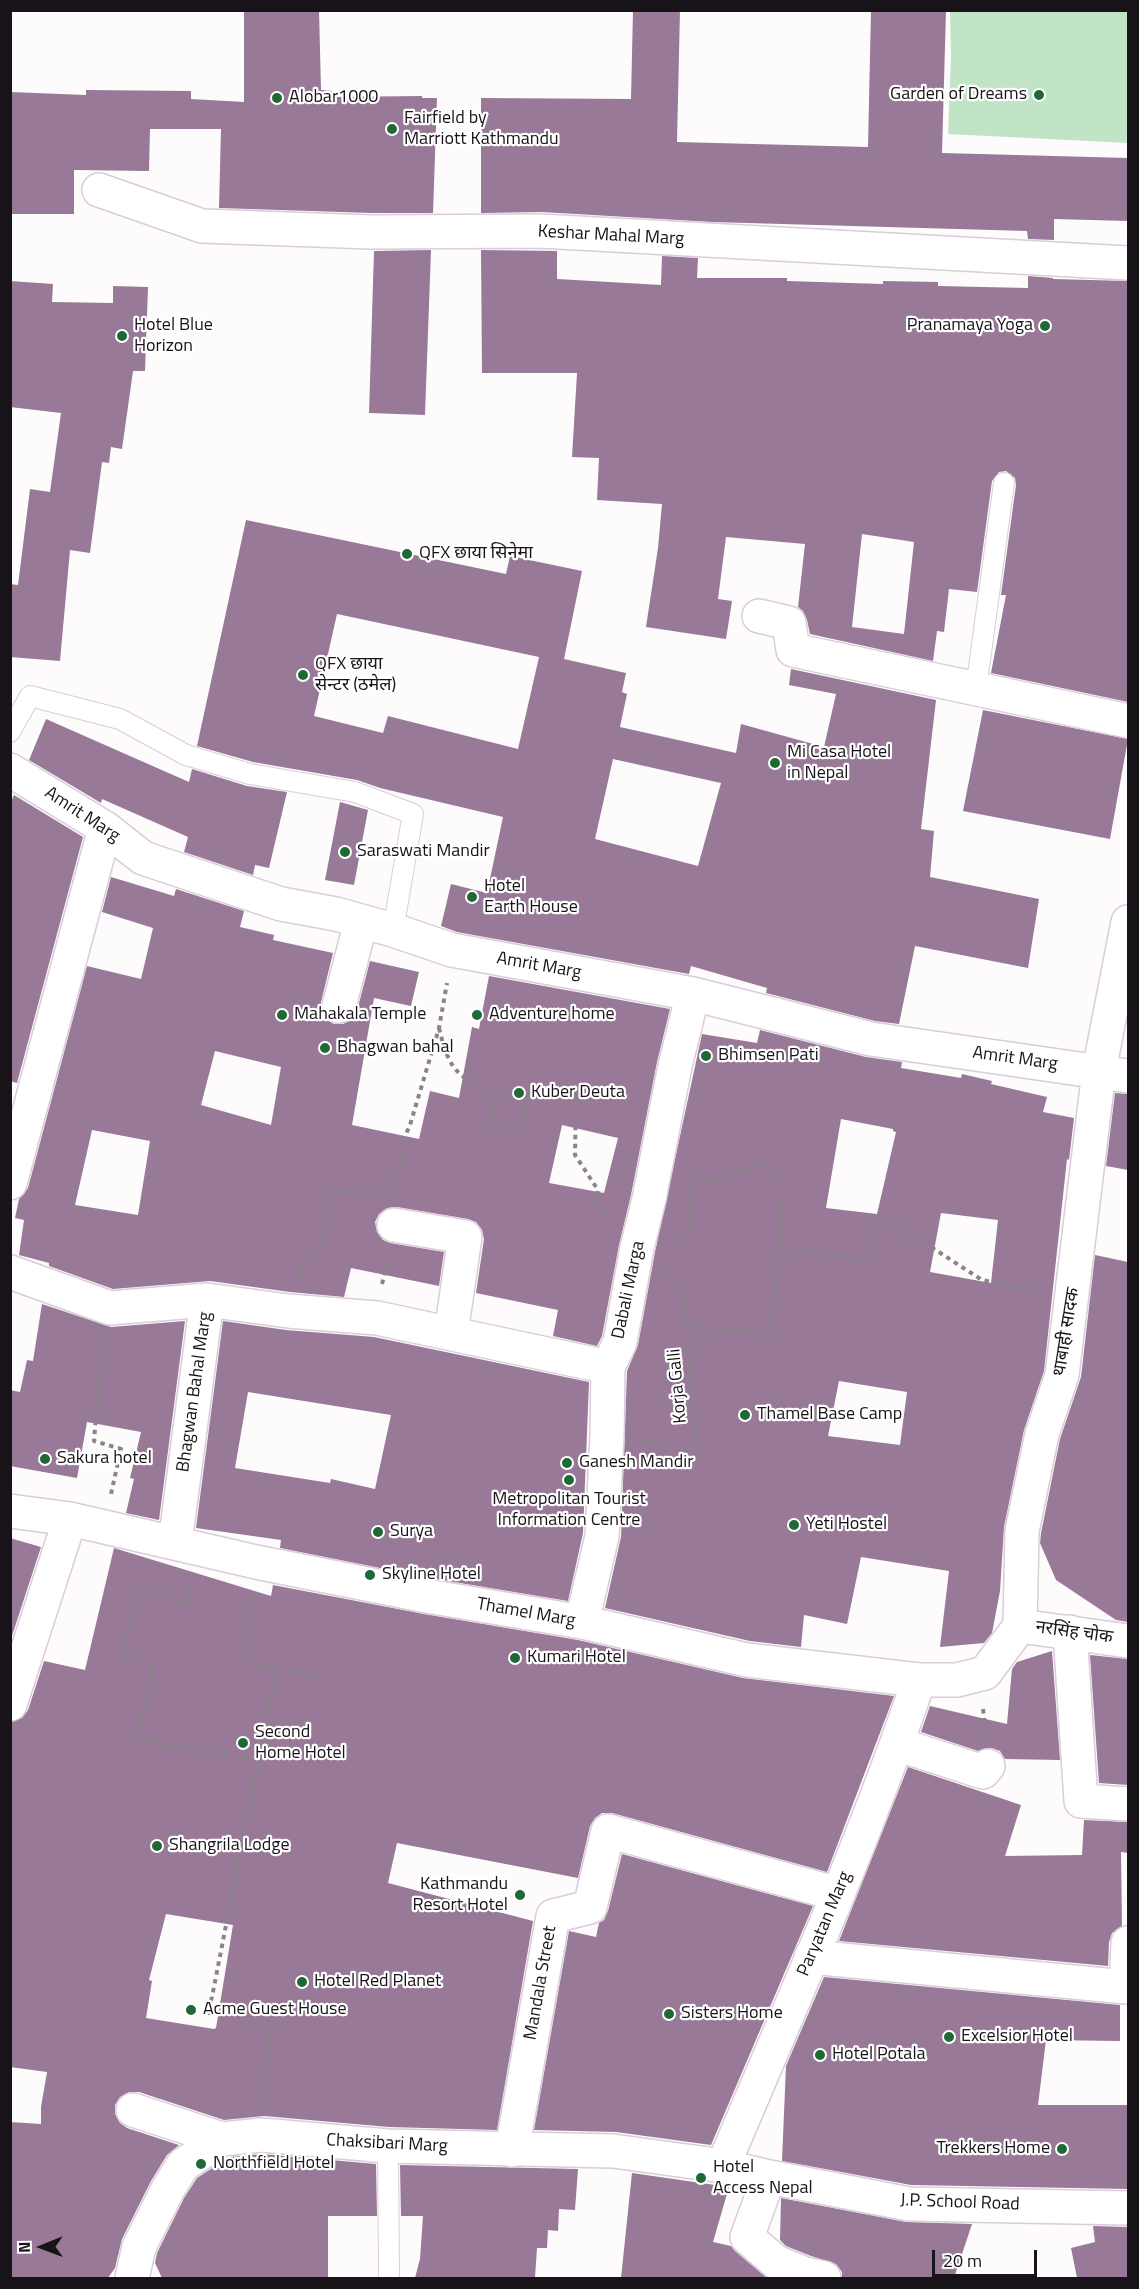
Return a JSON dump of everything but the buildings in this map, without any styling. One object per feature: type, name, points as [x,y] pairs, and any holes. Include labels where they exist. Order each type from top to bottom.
[{"type":"street","name":"Keshar Mahal Marg","points":[[99,190],[202,226],[370,232],[541,231],[1128,263]]},
{"type":"street","points":[[759,616],[789,623],[793,650],[1128,720]]},
{"type":"street","name":"Amrit Marg","points":[[10,770],[105,828],[143,858],[280,904],[336,914],[453,950],[693,994],[871,1039],[1114,1074]]},
{"type":"street","points":[[10,1183],[105,828]]},
{"type":"street","points":[[339,1006],[361,922]]},
{"type":"street","name":"थाबाही सादक","points":[[1020,1626],[1022,1531],[1042,1434],[1062,1375],[1074,1293],[1114,1074],[1128,922]]},
{"type":"street","name":"Dabali Marga","points":[[582,1622],[602,1536],[608,1367],[620,1342],[637,1248],[662,1196],[675,1066],[693,994]]},
{"type":"street","points":[[394,1225],[465,1237],[450,1333]]},
{"type":"street","name":"Bhagwan Bahal Marg","points":[[10,1272],[110,1308],[207,1300],[188,1546]]},
{"type":"street","points":[[207,1300],[288,1311],[377,1318],[608,1367]]},
{"type":"street","name":"Thamel Marg","points":[[10,1511],[70,1519],[256,1562],[415,1594],[582,1622],[747,1660],[919,1680],[957,1680],[985,1673],[1020,1626]]},
{"type":"street","points":[[10,1704],[70,1519]]},
{"type":"street","name":"नरसिंह चोक","points":[[1020,1626],[1128,1641]]},
{"type":"street","points":[[1070,1632],[1082,1801],[1128,1804]]},
{"type":"street","name":"Paryatan Marg","points":[[723,2166],[838,1894],[897,1744],[919,1680]]},
{"type":"street","points":[[897,1744],[983,1772],[988,1766]]},
{"type":"street","name":"Mandala Street","points":[[512,2150],[553,1916],[590,1907],[608,1831],[838,1894]]},
{"type":"street","points":[[811,1956],[1126,1987],[1128,1943]]},
{"type":"street","points":[[133,2110],[222,2139]]},
{"type":"street","name":"Chaksibari Marg","points":[[132,2278],[139,2247],[168,2189],[183,2165],[222,2139],[261,2135],[388,2146],[613,2151],[723,2166]]},
{"type":"street","name":"J.P. School Road","points":[[723,2166],[909,2204],[1128,2208]]},
{"type":"street","points":[[769,2177],[747,2237],[776,2262],[805,2274],[824,2278]]},
{"type":"lane","points":[[976,689],[1004,483]]},
{"type":"lane","points":[[10,732],[30,696],[120,719],[186,755],[250,774],[356,792],[413,814],[393,930]]},
{"type":"lane","points":[[388,2146],[389,2278]]},
{"type":"path","points":[[387,1190],[399,1176],[402,1143],[410,1125],[439,1028],[453,950]]},
{"type":"path","points":[[439,1028],[445,1053],[460,1077],[498,1095],[488,1129],[523,1123],[527,1100],[537,1085],[576,1094],[575,1155],[598,1190],[595,1210],[633,1223],[662,1196],[685,1180],[691,1180],[690,1225],[685,1236],[676,1240],[674,1250]]},
{"type":"path","name":"Korja Galli","points":[[607,1437],[698,1450],[692,1404],[694,1390],[689,1371],[687,1326],[770,1333],[784,1185],[769,1166],[736,1169],[723,1182],[696,1179],[691,1173],[682,1176],[662,1196]]},
{"type":"path","points":[[288,1311],[305,1264],[322,1242],[326,1192],[331,1190],[361,1194],[387,1190],[394,1193],[394,1225],[390,1254],[376,1311],[377,1318]]},
{"type":"path","points":[[779,1246],[863,1260],[875,1214],[982,1280],[1054,1295],[1074,1293]]},
{"type":"path","points":[[671,1269],[669,1279],[683,1295],[687,1326]]},
{"type":"path","points":[[104,1306],[94,1441],[121,1449],[104,1527]]},
{"type":"path","points":[[188,1546],[186,1603],[140,1592],[120,1653],[154,1664],[137,1739],[258,1760]]},
{"type":"path","points":[[256,1562],[244,1649],[246,1662],[318,1676]]},
{"type":"path","points":[[261,2135],[272,2017],[207,2013],[276,1669]]},
{"type":"path","points":[[957,1680],[985,1711],[988,1766]]},
{"type":"green space","name":"Garden of Dreams","points":[[950,11],[1128,11],[1128,143],[948,134]]},
{"type":"place","name":"Garden of Dreams","points":[[1039,95]]},
{"type":"place","name":"Alobar1000","points":[[277,98]]},
{"type":"place","name":"Fairfield by Marriott Kathmandu","points":[[392,129]]},
{"type":"place","name":"Pranamaya Yoga","points":[[1045,326]]},
{"type":"place","name":"Hotel Blue Horizon","points":[[122,336]]},
{"type":"place","name":"QFX छाया सिनेमा","points":[[407,554]]},
{"type":"place","name":"QFX छाया सेन्टर (ठमेल)","points":[[303,675]]},
{"type":"place","name":"Mi Casa Hotel in Nepal","points":[[775,763]]},
{"type":"place","name":"Saraswati Mandir","points":[[345,852]]},
{"type":"place","name":"Hotel Earth House","points":[[472,897]]},
{"type":"place","name":"Mahakala Temple","points":[[282,1015]]},
{"type":"place","name":"Adventure home","points":[[477,1015]]},
{"type":"place","name":"Bhagwan bahal","points":[[325,1048]]},
{"type":"place","name":"Bhimsen Pati","points":[[706,1056]]},
{"type":"place","name":"Kuber Deuta","points":[[519,1093]]},
{"type":"place","name":"Thamel Base Camp","points":[[745,1415]]},
{"type":"place","name":"Sakura hotel","points":[[45,1459]]},
{"type":"place","name":"Ganesh Mandir","points":[[567,1463]]},
{"type":"place","name":"Metropolitan Tourist Information Centre","points":[[569,1480]]},
{"type":"place","name":"Yeti Hostel","points":[[794,1525]]},
{"type":"place","name":"Surya","points":[[378,1532]]},
{"type":"place","name":"Skyline Hotel","points":[[370,1575]]},
{"type":"place","name":"Kumari Hotel","points":[[515,1658]]},
{"type":"place","name":"Second Home Hotel","points":[[243,1743]]},
{"type":"place","name":"Shangrila Lodge","points":[[157,1846]]},
{"type":"place","name":"Kathmandu Resort Hotel","points":[[520,1895]]},
{"type":"place","name":"Hotel Red Planet","points":[[302,1982]]},
{"type":"place","name":"Acme Guest House","points":[[191,2010]]},
{"type":"place","name":"Sisters Home","points":[[669,2014]]},
{"type":"place","name":"Excelsior Hotel","points":[[949,2037]]},
{"type":"place","name":"Hotel Potala","points":[[820,2055]]},
{"type":"place","name":"Trekkers Home","points":[[1062,2149]]},
{"type":"place","name":"Northfield Hotel","points":[[201,2164]]},
{"type":"place","name":"Hotel Access Nepal","points":[[701,2178]]}]
